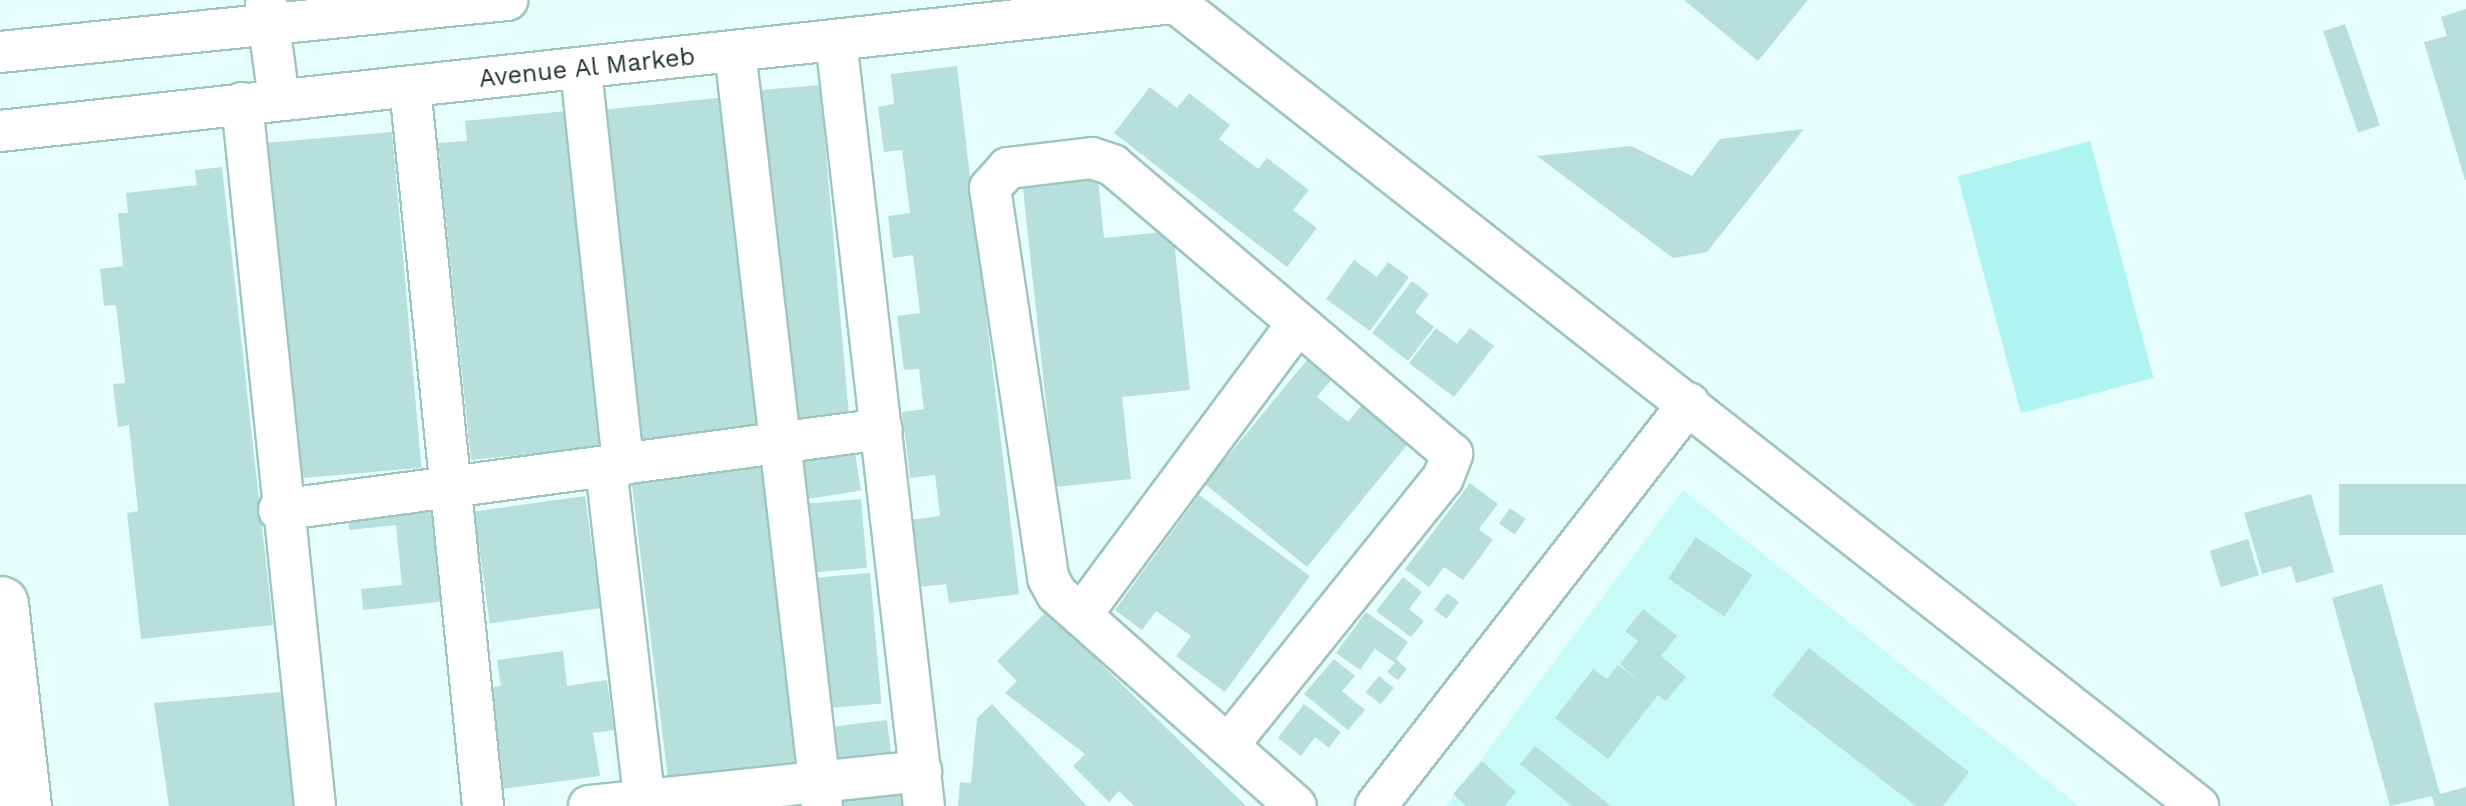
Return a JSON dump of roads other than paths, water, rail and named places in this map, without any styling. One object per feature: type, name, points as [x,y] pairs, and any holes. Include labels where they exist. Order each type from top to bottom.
[{"type":"street","points":[[0,52],[267,14],[507,0]]},
{"type":"street","points":[[1173,2],[2198,806]]},
{"type":"street","name":"Avenue Al Markeb","points":[[0,131],[1173,2]]},
{"type":"street","points":[[267,14],[260,101],[278,510],[315,806]]},
{"type":"street","points":[[589,806],[922,788],[836,40]]},
{"type":"street","points":[[735,51],[821,792]]},
{"type":"street","points":[[581,70],[614,466],[659,800]]},
{"type":"street","points":[[410,86],[483,806]]},
{"type":"street","points":[[1229,744],[1452,464],[1445,446],[1296,325],[1113,165],[1092,158],[995,174],[1048,578],[1080,615],[1296,806]]},
{"type":"street","points":[[1080,615],[1296,325]]},
{"type":"street","points":[[1376,806],[1689,403]]},
{"type":"street","points":[[278,510],[882,429]]},
{"type":"street","points":[[0,604],[5,737],[23,806]]}]
